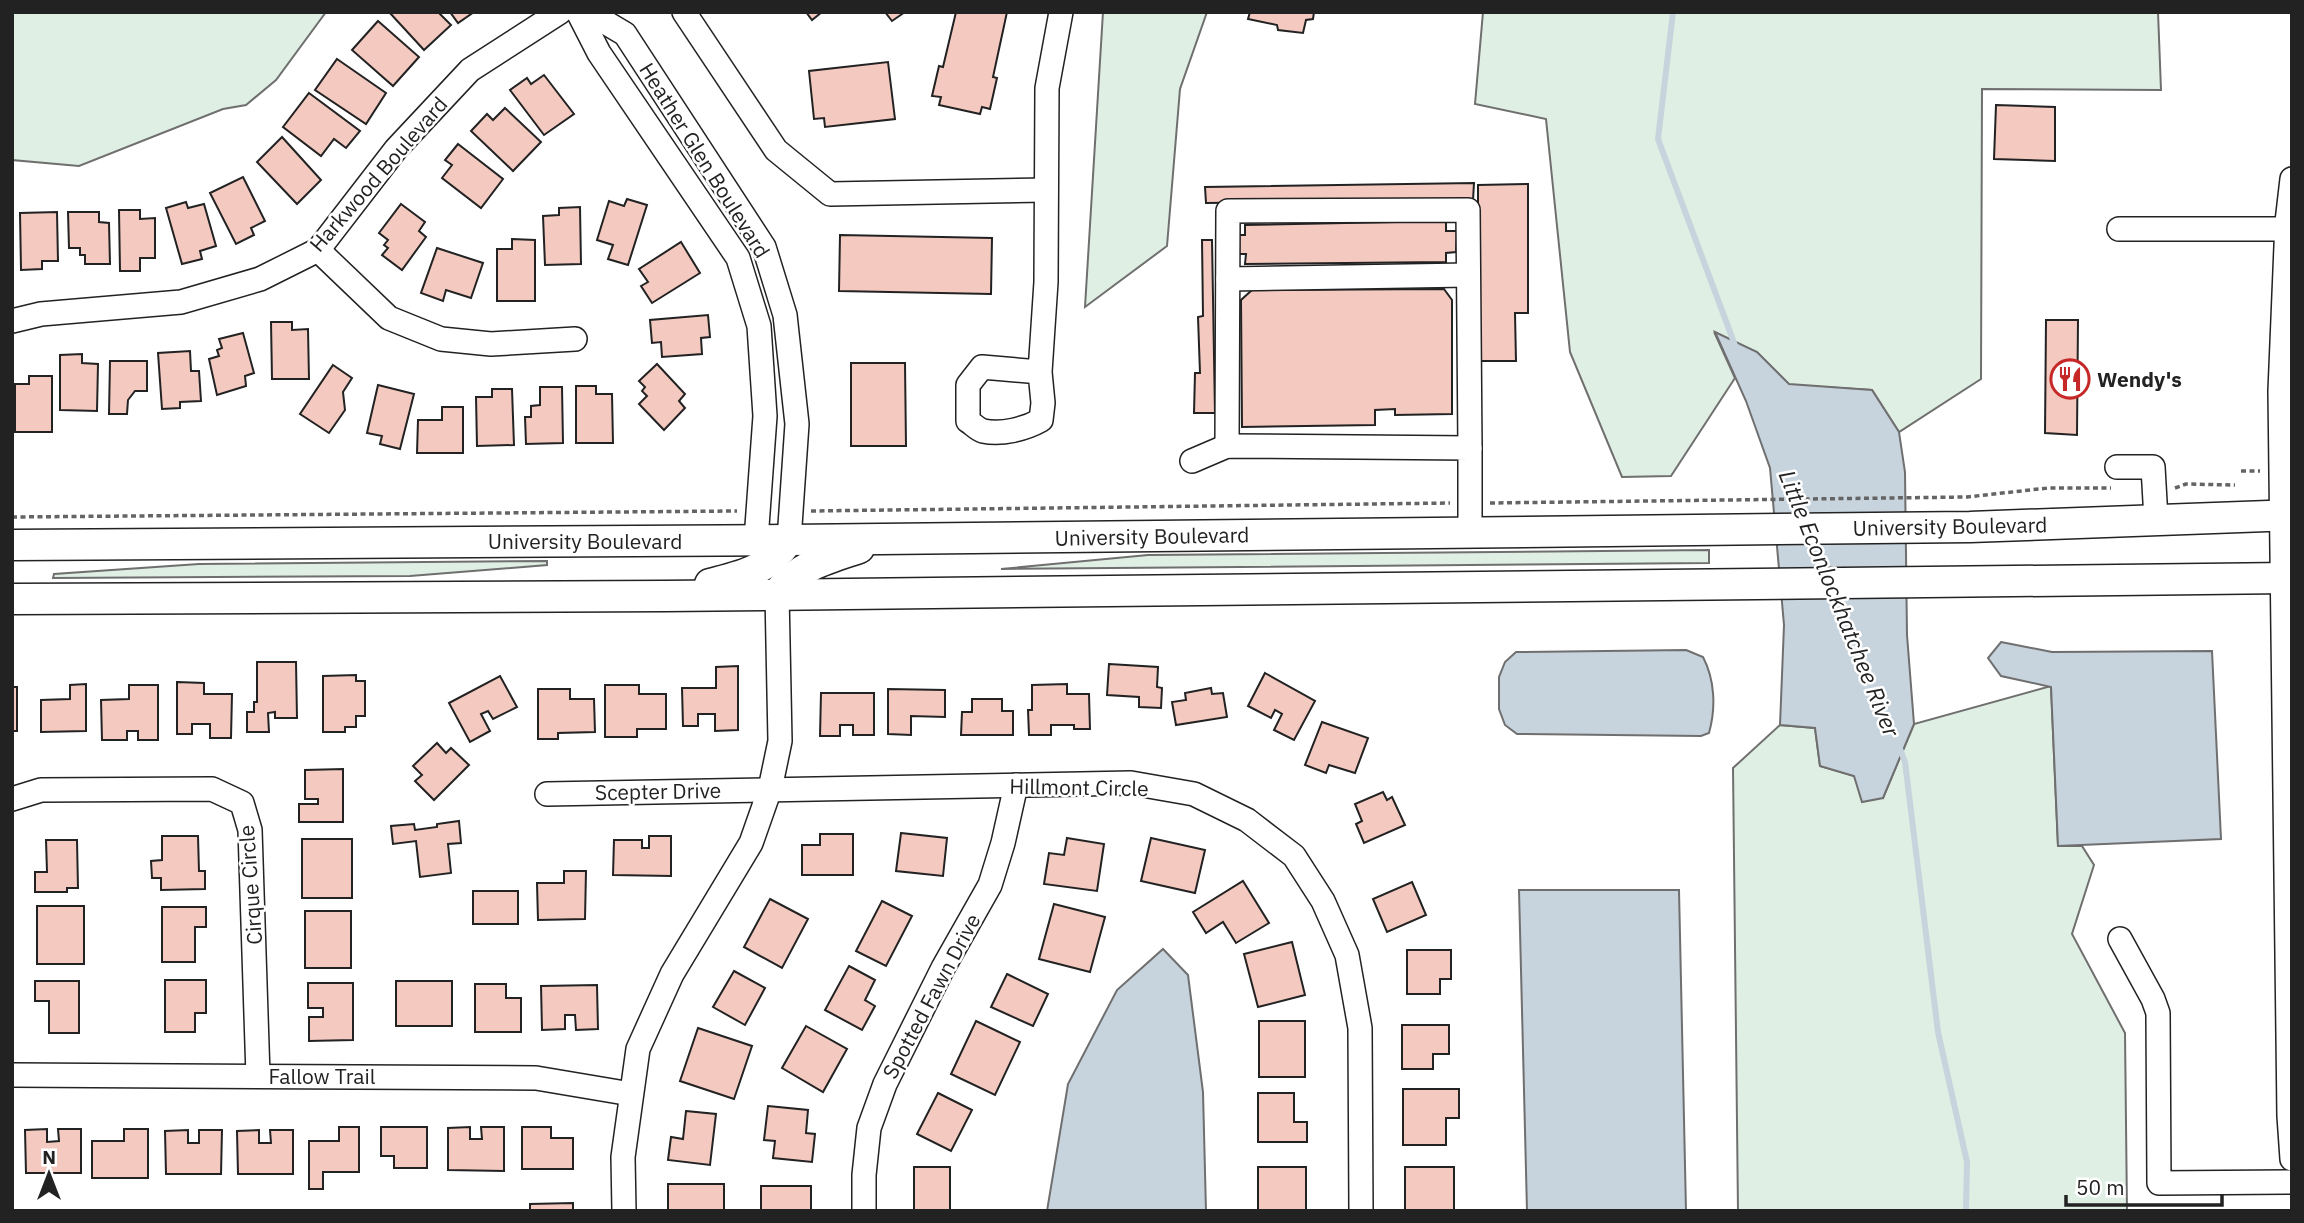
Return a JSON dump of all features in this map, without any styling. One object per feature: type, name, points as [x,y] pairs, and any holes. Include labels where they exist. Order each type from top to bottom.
[{"type":"main road","name":"University Boulevard","points":[[12,545],[757,526],[789,540],[1970,527],[2287,515]]},
{"type":"main road","points":[[777,594],[787,580],[811,564],[886,539]]},
{"type":"main road","points":[[665,596],[746,575],[773,560],[789,540]]},
{"type":"main road","points":[[12,599],[665,596],[2287,578]]},
{"type":"street","name":"Harkwood Boulevard","points":[[12,321],[41,314],[181,302],[260,279],[318,250],[396,149],[470,70],[561,12]]},
{"type":"street","name":"Heather Glen Boulevard","points":[[578,12],[599,53],[738,258],[759,326],[765,416],[757,526]]},
{"type":"street","name":"Heather Glen Boulevard","points":[[587,12],[625,34],[764,247],[785,315],[797,424],[789,540]]},
{"type":"street","points":[[684,12],[776,150],[830,194],[1046,190]]},
{"type":"street","points":[[1040,372],[1046,282],[1047,89],[1061,12]]},
{"type":"street","points":[[2292,179],[2287,229],[2280,391],[2287,515],[2289,1116],[2292,1159]]},
{"type":"street","points":[[1227,446],[1228,211],[1468,210],[1470,533]]},
{"type":"street","points":[[2119,229],[2287,229]]},
{"type":"street","points":[[318,250],[388,318],[441,339],[491,344],[575,339]]},
{"type":"street","points":[[1228,279],[1468,275]]},
{"type":"street","points":[[1322,448],[1307,455],[1227,455],[1192,461],[1227,446],[1470,447]]},
{"type":"street","points":[[2116,478],[2153,467],[2156,519]]},
{"type":"street","points":[[624,1211],[623,1157],[638,1049],[673,974],[751,843],[770,789],[780,741],[777,594]]},
{"type":"street","name":"Hillmont Circle","points":[[770,789],[1131,783],[1194,794],[1247,820],[1294,856],[1323,901],[1347,956],[1360,1028],[1361,1211]]},
{"type":"street","name":"Spotted Fawn Drive","points":[[864,1211],[864,1175],[869,1128],[884,1084],[943,968],[990,885],[1016,785]]},
{"type":"street","name":"Cirque Circle","points":[[12,799],[41,790],[212,789],[242,803],[250,830],[258,1076]]},
{"type":"street","name":"Scepter Drive","points":[[547,794],[770,789]]},
{"type":"street","points":[[2120,939],[2158,1013],[2159,1183],[2292,1182]]},
{"type":"street","name":"Fallow Trail","points":[[12,1075],[536,1078],[631,1094]]},
{"type":"path","points":[[791,511],[1957,497],[2116,478]]},
{"type":"path","points":[[2155,489],[2172,489],[2186,484],[2235,485]]},
{"type":"path","points":[[12,517],[757,526]]},
{"type":"green space","points":[[12,12],[326,12],[276,80],[246,105],[223,109],[79,166],[12,160]]},
{"type":"green space","points":[[1103,12],[1207,12],[1180,89],[1167,246],[1085,307]]},
{"type":"green space","points":[[1483,12],[2158,12],[2161,90],[1982,89],[1981,379],[1899,432],[1872,390],[1789,385],[1757,352],[1715,334],[1735,378],[1671,476],[1622,477],[1570,352],[1546,119],[1475,104]]},
{"type":"green space","points":[[1709,550],[1709,563],[1001,569],[1148,555]]},
{"type":"green space","points":[[547,561],[547,565],[410,576],[53,578],[54,574],[199,564]]},
{"type":"green space","points":[[2051,686],[2058,846],[2082,846],[2094,865],[2072,934],[2125,1033],[2127,1211],[1738,1211],[1733,768],[1780,725],[1815,728],[1820,766],[1854,776],[1883,798],[1914,724]]},
{"type":"water","points":[[1715,332],[1757,352],[1789,384],[1872,390],[1899,432],[1905,472],[1907,635],[1914,724],[1883,798],[1862,802],[1854,776],[1820,766],[1815,728],[1780,725],[1784,625],[1770,468],[1746,401]]},
{"type":"water","points":[[2001,642],[2052,652],[2212,651],[2221,839],[2058,846],[2051,687],[2001,676],[1988,658]]},
{"type":"water","points":[[1686,650],[1703,657],[1712,685],[1711,724],[1709,733],[1701,736],[1517,734],[1505,725],[1499,709],[1499,677],[1505,662],[1516,652]]},
{"type":"water","points":[[1519,890],[1679,890],[1686,1211],[1527,1211]]},
{"type":"water","points":[[1163,949],[1188,975],[1203,1092],[1206,1211],[1047,1211],[1068,1084],[1117,990]]},
{"type":"building","points":[[389,12],[438,12],[451,25],[424,50]]},
{"type":"building","points":[[450,12],[474,12],[458,23]]},
{"type":"building","points":[[806,12],[822,12],[812,20]]},
{"type":"building","points":[[885,12],[905,12],[892,21]]},
{"type":"building","points":[[956,12],[1007,12],[993,77],[997,78],[990,109],[982,107],[980,114],[939,105],[941,97],[932,96],[939,66],[943,67]]},
{"type":"building","points":[[1250,12],[1314,12],[1313,19],[1306,20],[1303,33],[1278,30],[1277,25],[1248,19]]},
{"type":"building","points":[[378,21],[419,57],[393,86],[352,50]]},
{"type":"building","points":[[337,59],[386,93],[366,124],[315,90]]},
{"type":"building","points":[[888,62],[895,119],[825,127],[824,118],[814,119],[809,71]]},
{"type":"building","points":[[544,75],[574,114],[544,135],[510,90],[527,78],[531,84]]},
{"type":"building","points":[[309,93],[360,131],[346,148],[334,139],[321,156],[283,127]]},
{"type":"building","points":[[1996,105],[2055,107],[2055,161],[1994,159]]},
{"type":"building","points":[[505,108],[541,142],[513,171],[471,131],[487,114],[493,120]]},
{"type":"building","points":[[282,137],[321,180],[297,204],[257,162]]},
{"type":"building","points":[[458,144],[503,179],[481,208],[442,178],[452,165],[445,160]]},
{"type":"building","points":[[243,177],[265,221],[251,228],[254,235],[236,244],[210,193]]},
{"type":"building","points":[[1474,183],[1473,200],[1206,203],[1205,187]]},
{"type":"building","points":[[1528,184],[1528,313],[1515,313],[1516,361],[1478,361],[1478,185]]},
{"type":"building","points":[[627,199],[647,205],[628,265],[608,259],[613,245],[597,240],[609,201],[624,206]]},
{"type":"building","points":[[186,202],[188,208],[204,204],[216,246],[200,251],[202,259],[182,264],[166,208]]},
{"type":"building","points":[[401,204],[425,222],[419,231],[426,237],[402,270],[382,255],[388,248],[384,245],[388,240],[379,233]]},
{"type":"building","points":[[580,207],[581,264],[545,265],[543,216],[559,215],[559,208]]},
{"type":"building","points":[[119,210],[140,210],[140,219],[155,218],[155,258],[140,258],[140,271],[120,271]]},
{"type":"building","points":[[57,212],[58,261],[42,261],[42,269],[21,270],[20,213]]},
{"type":"building","points":[[68,212],[99,212],[99,222],[109,223],[110,264],[85,264],[85,255],[80,255],[80,248],[69,248]]},
{"type":"building","points":[[1446,221],[1446,231],[1457,231],[1456,252],[1446,253],[1446,262],[1245,264],[1246,254],[1235,254],[1235,235],[1245,235],[1245,225]]},
{"type":"building","points":[[840,235],[992,238],[991,294],[839,291]]},
{"type":"building","points":[[512,239],[535,240],[535,301],[497,301],[497,249],[512,249]]},
{"type":"building","points":[[1202,240],[1212,240],[1215,413],[1194,413],[1195,373],[1200,373],[1198,317],[1203,316]]},
{"type":"building","points":[[681,242],[700,273],[652,303],[641,286],[648,282],[639,269]]},
{"type":"building","points":[[437,248],[483,263],[471,298],[446,290],[443,301],[421,293]]},
{"type":"building","points":[[1444,289],[1452,300],[1452,414],[1395,415],[1395,409],[1375,410],[1375,425],[1242,427],[1241,300],[1252,290]]},
{"type":"building","points":[[708,315],[710,337],[701,338],[702,354],[662,357],[661,342],[652,343],[650,320]]},
{"type":"building","points":[[2046,320],[2078,320],[2077,435],[2045,433]]},
{"type":"building","points":[[271,322],[292,322],[292,330],[308,329],[309,379],[272,379]]},
{"type":"building","points":[[243,333],[254,373],[245,376],[246,386],[217,395],[209,359],[219,356],[217,350],[222,348],[219,339]]},
{"type":"building","points":[[190,351],[191,371],[199,371],[201,401],[180,402],[180,408],[162,409],[158,353]]},
{"type":"building","points":[[82,354],[82,363],[98,364],[97,411],[60,410],[60,355]]},
{"type":"building","points":[[110,361],[147,361],[147,391],[135,391],[128,400],[127,414],[109,414]]},
{"type":"building","points":[[851,363],[905,363],[906,446],[851,446]]},
{"type":"building","points":[[657,364],[685,394],[679,401],[685,408],[664,430],[639,404],[647,396],[642,391],[645,387],[639,381]]},
{"type":"building","points":[[333,365],[352,378],[343,392],[345,410],[329,433],[300,414]]},
{"type":"building","points":[[29,376],[52,376],[52,432],[15,432],[15,384],[29,384]]},
{"type":"building","points":[[378,385],[414,394],[400,449],[380,444],[382,436],[367,433]]},
{"type":"building","points":[[576,386],[596,386],[596,394],[612,394],[613,443],[576,443]]},
{"type":"building","points":[[540,387],[562,387],[563,443],[526,444],[525,417],[531,417],[531,406],[540,405]]},
{"type":"building","points":[[492,389],[512,389],[514,445],[477,446],[476,397],[492,397]]},
{"type":"building","points":[[442,407],[463,407],[463,453],[417,453],[418,420],[442,420]]},
{"type":"building","points":[[257,662],[296,662],[297,718],[275,718],[275,712],[268,713],[269,732],[247,732],[247,712],[254,712],[254,702],[257,702]]},
{"type":"building","points":[[1109,664],[1158,667],[1157,687],[1162,688],[1161,708],[1139,707],[1139,697],[1107,695]]},
{"type":"building","points":[[738,666],[738,730],[715,731],[715,714],[698,714],[698,726],[683,726],[682,688],[716,688],[716,667]]},
{"type":"building","points":[[1265,673],[1315,701],[1294,740],[1274,730],[1282,714],[1275,710],[1271,718],[1248,706]]},
{"type":"building","points":[[356,675],[356,681],[365,681],[365,716],[356,716],[356,727],[345,727],[345,732],[323,732],[323,676]]},
{"type":"building","points":[[500,676],[517,707],[493,719],[488,711],[481,714],[490,731],[470,742],[449,703]]},
{"type":"building","points":[[177,682],[204,683],[204,694],[232,694],[231,738],[210,738],[210,724],[192,724],[192,734],[177,734]]},
{"type":"building","points":[[86,684],[86,731],[41,732],[41,700],[70,699],[70,685]]},
{"type":"building","points":[[1067,684],[1067,694],[1089,694],[1090,729],[1074,729],[1074,725],[1051,725],[1051,735],[1029,735],[1028,710],[1032,710],[1032,685]]},
{"type":"building","points":[[129,685],[158,685],[158,740],[138,740],[138,731],[127,731],[127,740],[102,740],[101,700],[129,699]]},
{"type":"building","points":[[605,685],[639,685],[639,694],[666,694],[666,729],[637,729],[637,737],[605,737]]},
{"type":"building","points":[[12,687],[17,687],[17,731],[12,731]]},
{"type":"building","points":[[1211,688],[1212,694],[1223,693],[1227,717],[1176,725],[1172,702],[1186,700],[1185,693]]},
{"type":"building","points":[[538,689],[570,689],[570,699],[594,699],[595,732],[558,733],[558,739],[538,739]]},
{"type":"building","points":[[888,689],[945,690],[945,717],[911,716],[911,735],[888,734]]},
{"type":"building","points":[[821,693],[874,693],[874,735],[853,735],[853,725],[840,725],[840,736],[820,736]]},
{"type":"building","points":[[972,699],[1002,699],[1002,711],[1013,711],[1013,735],[961,735],[962,712],[972,712]]},
{"type":"building","points":[[1322,722],[1368,738],[1355,773],[1329,765],[1326,773],[1305,765]]},
{"type":"building","points":[[437,743],[446,753],[451,748],[469,765],[434,800],[415,781],[422,775],[413,766]]},
{"type":"building","points":[[343,769],[343,822],[299,822],[299,804],[318,804],[318,799],[305,799],[305,770]]},
{"type":"building","points":[[1383,792],[1387,800],[1392,797],[1405,825],[1364,843],[1356,824],[1362,821],[1355,804]]},
{"type":"building","points":[[459,821],[461,843],[448,844],[451,873],[420,877],[416,841],[393,844],[391,826],[414,824],[415,830]]},
{"type":"building","points":[[901,833],[947,838],[943,876],[896,871]]},
{"type":"building","points":[[820,834],[853,834],[853,875],[802,875],[802,845],[820,845]]},
{"type":"building","points":[[162,836],[198,836],[199,871],[205,871],[205,889],[161,890],[161,878],[152,878],[151,861],[162,860]]},
{"type":"building","points":[[649,836],[671,836],[671,876],[613,875],[614,840],[642,840],[642,848],[649,848]]},
{"type":"building","points":[[1067,838],[1104,844],[1097,891],[1044,884],[1049,853],[1064,855]]},
{"type":"building","points":[[1151,838],[1205,850],[1195,893],[1141,881]]},
{"type":"building","points":[[302,839],[352,839],[352,898],[302,898]]},
{"type":"building","points":[[46,840],[77,840],[78,888],[67,888],[67,892],[35,892],[35,872],[47,872]]},
{"type":"building","points":[[564,871],[586,871],[585,919],[538,920],[537,883],[564,883]]},
{"type":"building","points":[[1243,881],[1269,923],[1236,943],[1223,922],[1206,933],[1193,912]]},
{"type":"building","points":[[1412,882],[1426,915],[1387,932],[1373,899]]},
{"type":"building","points":[[473,891],[518,891],[518,924],[473,924]]},
{"type":"building","points":[[770,899],[808,919],[782,968],[744,947]]},
{"type":"building","points":[[882,901],[912,916],[886,966],[856,951]]},
{"type":"building","points":[[1054,904],[1105,917],[1090,972],[1039,959]]},
{"type":"building","points":[[37,906],[84,906],[84,964],[37,964]]},
{"type":"building","points":[[162,907],[206,907],[206,927],[195,927],[195,962],[162,962]]},
{"type":"building","points":[[305,911],[351,911],[351,968],[305,968]]},
{"type":"building","points":[[1292,942],[1305,995],[1258,1007],[1244,954]]},
{"type":"building","points":[[1407,950],[1451,950],[1451,979],[1440,979],[1440,994],[1407,994]]},
{"type":"building","points":[[849,966],[875,980],[865,1000],[875,1006],[862,1030],[825,1010]]},
{"type":"building","points":[[734,971],[765,988],[745,1025],[713,1007]]},
{"type":"building","points":[[1007,974],[1048,994],[1033,1026],[991,1007]]},
{"type":"building","points":[[165,980],[206,980],[206,1013],[195,1013],[195,1032],[165,1032]]},
{"type":"building","points":[[35,981],[79,981],[79,1033],[49,1033],[49,1001],[35,1001]]},
{"type":"building","points":[[396,981],[452,981],[452,1026],[396,1026]]},
{"type":"building","points":[[308,983],[353,983],[353,1040],[309,1041],[309,1017],[323,1017],[323,1008],[308,1008]]},
{"type":"building","points":[[475,984],[506,984],[506,998],[521,998],[521,1032],[475,1032]]},
{"type":"building","points":[[597,985],[598,1029],[576,1030],[575,1015],[565,1015],[565,1029],[542,1030],[541,986]]},
{"type":"building","points":[[976,1021],[1020,1042],[995,1095],[951,1074]]},
{"type":"building","points":[[1259,1021],[1305,1021],[1305,1077],[1259,1077]]},
{"type":"building","points":[[1402,1025],[1449,1025],[1449,1054],[1433,1054],[1433,1069],[1402,1069]]},
{"type":"building","points":[[806,1026],[847,1049],[823,1092],[782,1068]]},
{"type":"building","points":[[698,1028],[752,1046],[734,1099],[680,1081]]},
{"type":"building","points":[[1403,1089],[1459,1089],[1459,1118],[1446,1118],[1446,1145],[1403,1145]]},
{"type":"building","points":[[938,1093],[972,1110],[951,1151],[917,1134]]},
{"type":"building","points":[[1258,1093],[1294,1093],[1294,1122],[1307,1122],[1307,1142],[1258,1142]]},
{"type":"building","points":[[768,1106],[808,1110],[806,1133],[815,1134],[812,1162],[773,1158],[775,1141],[764,1140]]},
{"type":"building","points":[[686,1111],[716,1114],[710,1165],[668,1160],[671,1137],[683,1139]]},
{"type":"building","points":[[339,1127],[359,1127],[359,1172],[323,1172],[323,1189],[309,1189],[309,1141],[339,1141]]},
{"type":"building","points":[[381,1127],[427,1127],[427,1168],[394,1168],[394,1156],[381,1156]]},
{"type":"building","points":[[470,1127],[470,1139],[482,1139],[481,1127],[504,1127],[504,1171],[448,1170],[448,1128]]},
{"type":"building","points":[[522,1127],[551,1127],[551,1138],[573,1138],[573,1169],[522,1169]]},
{"type":"building","points":[[47,1129],[47,1142],[59,1141],[58,1129],[81,1129],[81,1173],[26,1173],[25,1130]]},
{"type":"building","points":[[124,1129],[148,1129],[148,1178],[92,1178],[92,1141],[124,1141]]},
{"type":"building","points":[[188,1130],[188,1143],[199,1143],[199,1130],[222,1130],[221,1174],[166,1174],[165,1131]]},
{"type":"building","points":[[259,1130],[259,1143],[271,1143],[270,1130],[293,1130],[293,1174],[238,1174],[237,1131]]},
{"type":"building","points":[[914,1167],[950,1167],[950,1211],[914,1211]]},
{"type":"building","points":[[1258,1167],[1306,1167],[1306,1211],[1258,1211]]},
{"type":"building","points":[[1405,1167],[1454,1167],[1454,1210],[1405,1210]]},
{"type":"building","points":[[668,1184],[724,1184],[724,1211],[668,1211]]},
{"type":"building","points":[[761,1186],[811,1186],[811,1211],[761,1211]]},
{"type":"building","points":[[573,1203],[573,1211],[530,1211],[530,1204]]},
{"type":"waterway","name":"Little Econlockhatchee River","points":[[1673,12],[1658,139],[1736,348]]},
{"type":"waterway","name":"Little Econlockhatchee River","points":[[1899,746],[1905,762],[1938,1032],[1967,1162],[1966,1211]]},
{"type":"place","name":"Wendy's","points":[[2070,379]]}]
